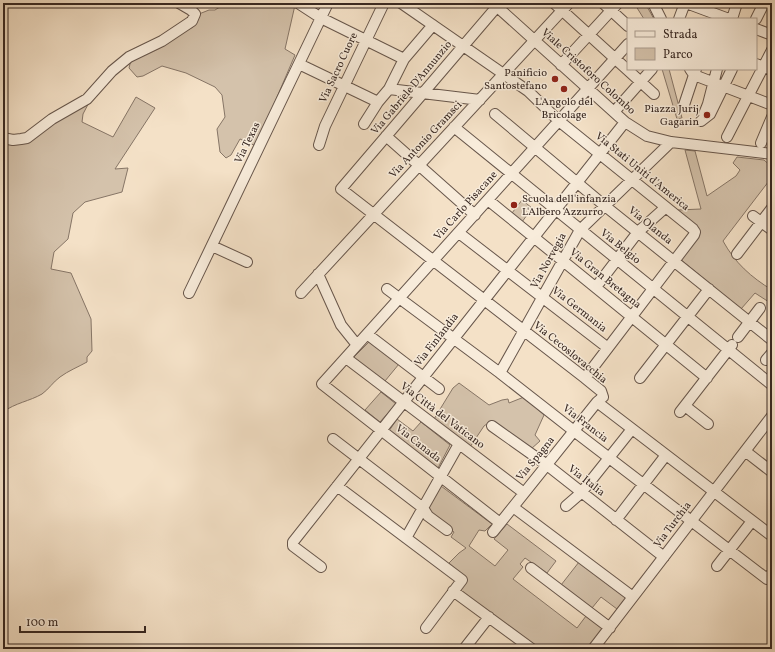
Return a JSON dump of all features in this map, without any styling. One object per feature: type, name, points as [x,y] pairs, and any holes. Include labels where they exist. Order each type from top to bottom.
[{"type":"street","points":[[3,138],[13,140],[21,139],[33,134],[52,119],[87,99],[112,71],[128,57],[162,41],[192,21],[195,14],[178,3]]},
{"type":"street","points":[[298,3],[321,18],[404,59]]},
{"type":"street","name":"Via Texas","points":[[189,293],[328,3]]},
{"type":"street","name":"Via Sacro Cuore","points":[[319,145],[325,126],[384,3]]},
{"type":"street","name":"Via Stati Uniti d'America","points":[[401,3],[528,90],[559,121],[694,229],[695,232],[674,261]]},
{"type":"street","points":[[554,3],[566,7],[589,35],[627,70]]},
{"type":"street","points":[[603,3],[615,7],[627,25]]},
{"type":"street","points":[[680,18],[686,3],[712,16],[723,18]]},
{"type":"street","points":[[712,16],[716,3]]},
{"type":"street","points":[[732,18],[737,3]]},
{"type":"street","points":[[756,18],[764,3]]},
{"type":"street","name":"Viale Cristoforo Colombo","points":[[497,4],[561,65],[625,122],[646,136],[671,142],[771,156]]},
{"type":"street","name":"Via Gabriele D'Annunzio","points":[[341,189],[497,4]]},
{"type":"street","name":"Via Antonio Gramsci","points":[[301,292],[566,7]]},
{"type":"street","points":[[561,65],[615,7]]},
{"type":"street","points":[[364,124],[378,102],[389,89],[404,59],[433,25]]},
{"type":"street","points":[[757,29],[772,35]]},
{"type":"street","name":"Via Carlo Pisacane","points":[[322,384],[627,45]]},
{"type":"street","points":[[727,137],[772,50]]},
{"type":"street","points":[[299,64],[378,102]]},
{"type":"street","points":[[627,70],[654,94]]},
{"type":"street","points":[[614,112],[651,70]]},
{"type":"street","points":[[717,70],[718,85]]},
{"type":"street","points":[[718,85],[731,70]]},
{"type":"street","points":[[684,105],[693,71],[718,85],[772,105]]},
{"type":"street","points":[[389,89],[480,100]]},
{"type":"street","name":"Via Olanda","points":[[495,114],[772,340]]},
{"type":"street","points":[[761,143],[772,117]]},
{"type":"street","name":"Via Finlandia","points":[[322,567],[293,546],[293,542],[625,122]]},
{"type":"street","name":"Via Belgio","points":[[454,128],[688,317],[733,344],[772,385]]},
{"type":"street","points":[[386,136],[475,214]]},
{"type":"street","name":"Via Norvegia","points":[[500,373],[580,230],[671,142]]},
{"type":"street","name":"Via Cecoslovacchia","points":[[341,189],[585,378],[601,391],[603,397],[597,402],[772,536]]},
{"type":"street","name":"Via Gran Bretagna","points":[[488,200],[707,378]]},
{"type":"street","points":[[596,288],[638,232],[666,207]]},
{"type":"street","points":[[737,254],[772,208]]},
{"type":"street","points":[[753,216],[772,230]]},
{"type":"street","name":"Via Germania","points":[[459,232],[608,348]]},
{"type":"street","points":[[212,246],[247,262]]},
{"type":"street","points":[[585,378],[674,261]]},
{"type":"street","points":[[318,274],[341,325],[357,345]]},
{"type":"street","name":"Via Francia","points":[[387,289],[500,373],[691,521],[730,550],[770,576]]},
{"type":"street","points":[[640,378],[709,289]]},
{"type":"street","points":[[708,424],[682,409],[760,308]]},
{"type":"street","points":[[367,334],[440,389]]},
{"type":"street","name":"Via Città del Vaticano","points":[[346,358],[524,493]]},
{"type":"street","name":"Via Canada","points":[[322,384],[500,523]]},
{"type":"street","name":"Via Spagna","points":[[493,532],[597,402]]},
{"type":"street","name":"Via Turchia","points":[[593,649],[745,451],[769,427],[772,416]]},
{"type":"street","name":"Via Italia","points":[[492,426],[547,465],[664,557]]},
{"type":"street","points":[[566,506],[581,493],[632,429]]},
{"type":"street","points":[[333,439],[422,508],[428,516],[447,530]]},
{"type":"street","points":[[406,538],[458,444]]},
{"type":"street","points":[[745,451],[772,472]]},
{"type":"street","points":[[616,520],[666,455]]},
{"type":"street","points":[[337,486],[462,580],[426,628]]},
{"type":"street","points":[[513,507],[633,597]]},
{"type":"street","points":[[717,566],[752,521]]},
{"type":"street","points":[[531,568],[610,628]]},
{"type":"street","points":[[453,591],[489,617],[521,646],[532,649]]},
{"type":"street","points":[[464,649],[489,617]]},
{"type":"green space","points":[[226,3],[291,3],[295,5],[285,49],[295,55],[256,146],[240,139],[231,155],[226,158],[220,152],[217,129],[225,117],[222,95],[215,87],[186,73],[162,66],[143,76],[137,77],[129,68],[131,60],[193,27],[199,14],[209,10],[215,10]]},
{"type":"green space","points":[[634,3],[645,3],[653,18],[643,18]]},
{"type":"green space","points":[[662,70],[669,70],[682,118],[677,119]]},
{"type":"green space","points":[[95,91],[83,114],[82,122],[113,137],[136,97],[155,108],[115,169],[128,168],[122,192],[85,202],[73,213],[68,239],[54,252],[51,269],[71,273],[91,319],[92,351],[87,357],[87,362],[60,377],[42,394],[12,406],[3,412],[3,141],[11,144]]},
{"type":"green space","points":[[685,150],[695,151],[707,196],[736,176],[740,170],[733,163],[737,157],[764,160],[772,167],[772,177],[723,241],[744,269],[772,290],[772,304],[755,293],[741,309],[680,259],[695,226],[678,210],[701,209]]},
{"type":"green space","points":[[522,200],[532,208],[522,222],[512,213]]},
{"type":"green space","points":[[369,342],[399,364],[385,381],[353,358]]},
{"type":"green space","points":[[459,383],[489,405],[508,399],[509,403],[524,397],[544,415],[535,435],[540,441],[531,449],[491,421],[484,426],[470,447],[434,419],[453,388]]},
{"type":"green space","points":[[381,392],[396,404],[380,422],[365,410]]},
{"type":"green space","points":[[397,419],[413,431],[421,422],[450,445],[438,468],[389,431]]},
{"type":"green space","points":[[441,486],[492,524],[485,531],[479,530],[469,546],[495,566],[508,550],[494,539],[507,524],[556,561],[547,573],[525,558],[520,564],[523,567],[513,579],[577,628],[586,616],[603,629],[588,649],[537,649],[462,593],[461,589],[467,580],[449,563],[466,548],[451,537],[454,532],[430,514],[429,510],[431,499]]},
{"type":"green space","points":[[579,562],[626,598],[617,609],[601,597],[592,608],[561,585]]},
{"type":"place","name":"Panificio Santostefano","points":[[555,79]]},
{"type":"place","name":"L'Angolo del Bricolage","points":[[564,89]]},
{"type":"place","name":"Piazza Jurij Gagarin","points":[[707,115]]},
{"type":"place","name":"Scuola dell'infanzia L'Albero Azzurro","points":[[514,205]]}]
